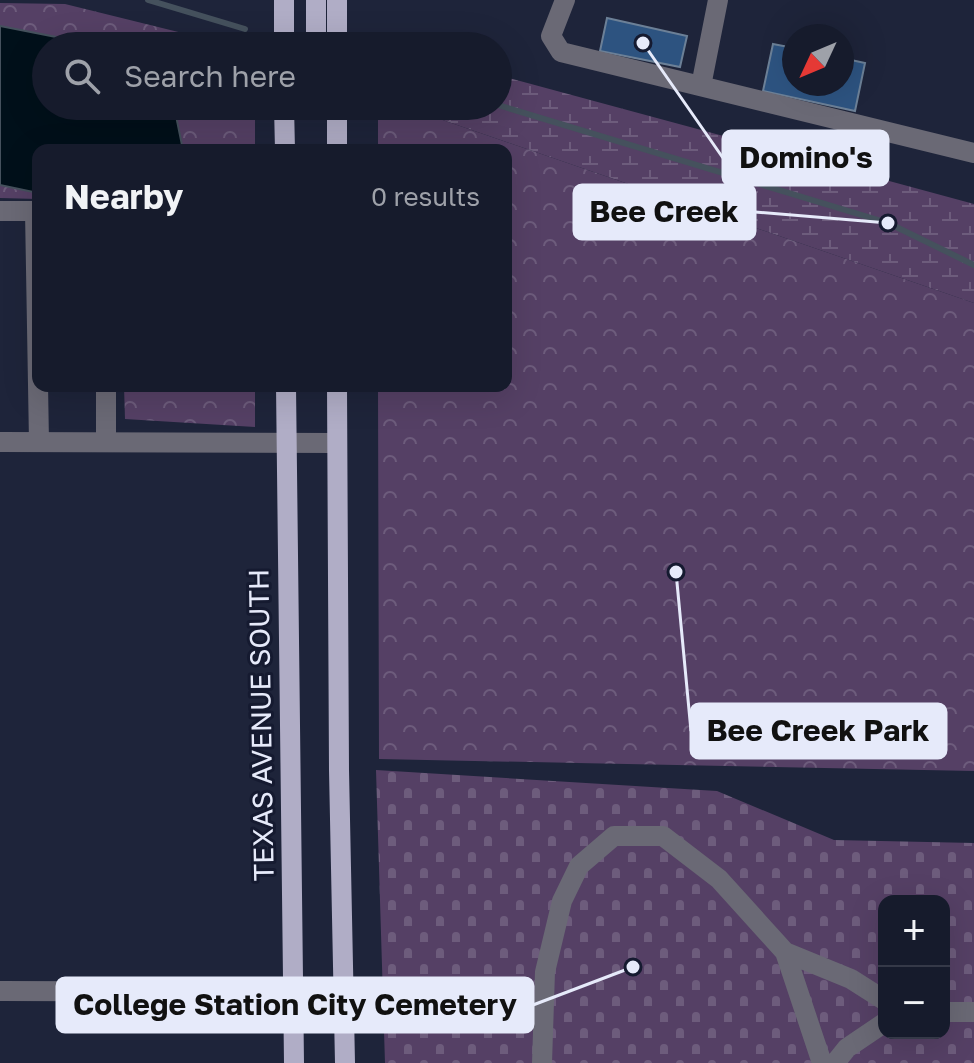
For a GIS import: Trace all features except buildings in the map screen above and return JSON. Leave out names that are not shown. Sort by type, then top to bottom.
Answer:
[{"type":"main road","points":[[284,0],[284,32]]},
{"type":"main road","points":[[316,0],[316,32]]},
{"type":"main road","points":[[337,0],[337,32]]},
{"type":"main road","points":[[284,120],[285,144]]},
{"type":"main road","points":[[337,120],[337,144]]},
{"type":"main road","name":"TEXAS AVENUE SOUTH","points":[[286,392],[294,1063]]},
{"type":"main road","points":[[337,392],[345,1063]]},
{"type":"street","points":[[565,0],[551,36],[561,52],[974,153]]},
{"type":"street","points":[[701,86],[718,0]]},
{"type":"street","points":[[0,211],[32,211]]},
{"type":"street","points":[[38,392],[39,442]]},
{"type":"street","points":[[106,392],[106,442]]},
{"type":"street","points":[[0,442],[337,443]]},
{"type":"street","points":[[542,1063],[545,972],[562,901],[579,866],[614,836],[663,836],[719,879],[785,952],[822,1063]]},
{"type":"street","points":[[785,952],[851,979],[878,996]]},
{"type":"street","points":[[0,991],[343,992]]},
{"type":"street","points":[[950,1012],[974,1012]]},
{"type":"street","points":[[835,1063],[847,1048],[878,1027]]},
{"type":"green space","points":[[0,3],[65,4],[178,32],[32,32],[32,120],[255,120],[255,144],[32,144],[32,199],[0,198]]},
{"type":"green space","points":[[512,79],[974,204],[974,303],[443,120],[512,120]]},
{"type":"green space","points":[[378,120],[443,120],[974,303],[974,771],[379,759],[378,392],[512,392],[512,144],[378,144]]},
{"type":"green space","points":[[124,392],[255,392],[255,427],[125,419]]},
{"type":"green space","points":[[376,770],[717,791],[834,840],[974,843],[974,1063],[385,1063]]},
{"type":"water","points":[[0,26],[32,32],[32,120],[177,120],[182,144],[32,144],[32,192],[0,185]]},
{"type":"waterway","points":[[148,0],[245,29]]},
{"type":"waterway","points":[[512,109],[888,223],[974,265]]},
{"type":"place","name":"Domino's","points":[[643,43]]},
{"type":"place","name":"Bee Creek","points":[[888,223]]},
{"type":"place","name":"Bee Creek Park","points":[[676,572]]},
{"type":"place","name":"College Station City Cemetery","points":[[633,967]]}]
